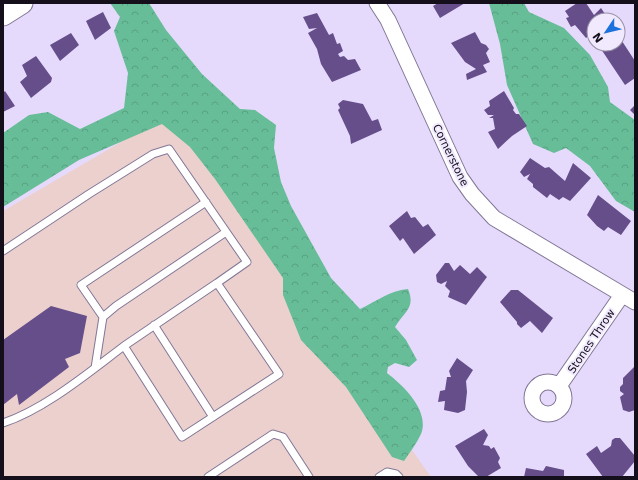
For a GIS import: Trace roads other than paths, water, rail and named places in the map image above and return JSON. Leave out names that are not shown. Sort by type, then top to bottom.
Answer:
[{"type":"street","points":[[3,15],[22,3]]},
{"type":"street","name":"Cornerstone","points":[[377,3],[388,20],[460,177],[472,194],[494,218],[629,298]]},
{"type":"street","name":"Stones Throw","points":[[559,386],[629,298]]},
{"type":"lane","points":[[3,251],[89,194],[147,158],[169,150],[247,262],[154,325],[95,368],[23,416],[3,423]]},
{"type":"lane","points":[[103,318],[81,285],[206,202]]},
{"type":"lane","points":[[95,368],[103,318],[116,306],[226,232]]},
{"type":"lane","points":[[124,346],[182,437],[279,374],[217,283]]},
{"type":"lane","points":[[154,325],[213,417]]},
{"type":"lane","points":[[213,476],[273,434],[283,437],[309,477]]},
{"type":"lane","points":[[379,477],[388,472],[396,474],[398,477]]}]
